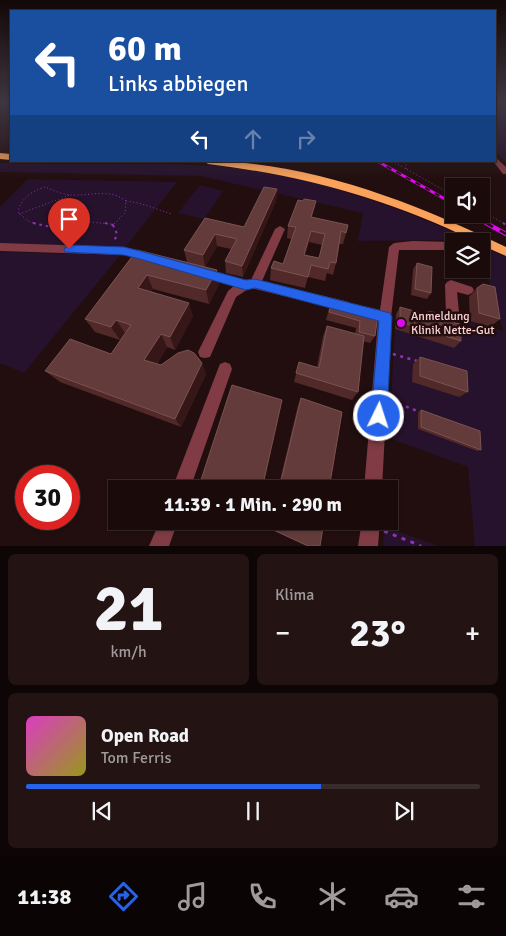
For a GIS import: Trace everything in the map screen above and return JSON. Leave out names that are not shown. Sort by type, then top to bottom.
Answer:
[{"type":"main road","points":[[219,162],[295,174],[354,189],[413,209],[458,233]]},
{"type":"main road","points":[[490,246],[506,252]]},
{"type":"street","points":[[496,160],[506,172]]},
{"type":"street","points":[[374,480],[386,311],[394,247],[413,245],[445,246]]},
{"type":"street","points":[[0,247],[124,251],[158,260]]},
{"type":"street","points":[[193,270],[251,284],[386,311],[401,308]]},
{"type":"street","points":[[205,352],[232,294],[251,284]]},
{"type":"street","points":[[417,313],[444,320],[451,319],[453,312],[451,285],[468,290]]},
{"type":"street","points":[[184,480],[225,369]]},
{"type":"street","points":[[159,546],[165,530]]},
{"type":"street","points":[[368,546],[369,530]]},
{"type":"lane","points":[[251,284],[280,229]]},
{"type":"path","points":[[394,162],[445,191]]},
{"type":"path","points":[[406,162],[406,169]]},
{"type":"path","points":[[70,195],[51,188],[42,188],[21,201],[18,209],[19,214],[28,222],[48,227],[93,221],[104,221],[114,225],[117,234],[109,251]]},
{"type":"path","points":[[19,214],[70,195],[111,193],[118,195],[126,201],[145,203],[160,211],[172,214]]},
{"type":"path","points":[[114,225],[125,213],[126,201]]},
{"type":"path","points":[[490,216],[506,225]]},
{"type":"path","points":[[383,351],[420,362]]},
{"type":"path","points":[[380,397],[424,413]]},
{"type":"path","points":[[386,530],[421,546]]},
{"type":"shaded area","points":[[496,128],[506,128],[506,163],[496,151]]},
{"type":"shaded area","points":[[0,163],[190,165],[258,171],[336,189],[411,214],[456,233],[445,233],[445,240],[358,241],[363,213],[200,176],[0,172]]},
{"type":"shaded area","points":[[28,179],[177,182],[124,249],[0,244],[0,207]]},
{"type":"shaded area","points":[[200,185],[223,191],[204,219],[178,213]]},
{"type":"shaded area","points":[[490,250],[506,257],[506,546],[475,546],[468,467],[389,438],[395,329],[406,332],[408,310],[461,325],[465,320],[503,331],[488,278],[490,278]]},
{"type":"shaded area","points":[[0,252],[120,255],[24,373],[0,363]]},
{"type":"shaded area","points":[[384,530],[395,530],[438,546],[383,546]]},
{"type":"building","points":[[264,187],[277,189],[242,266],[225,261],[237,239],[215,234],[203,255],[184,250],[205,218],[244,227]]},
{"type":"building","points":[[304,199],[316,201],[311,217],[348,225],[346,233],[341,231],[336,263],[330,262],[328,269],[311,265],[308,277],[271,268],[274,261],[283,264],[296,227],[288,226],[298,200],[303,201]],"holes":[[[311,231],[325,234],[319,258],[304,255]]]},
{"type":"building","points":[[137,250],[217,270],[206,290],[147,275],[138,288],[189,303],[170,337],[161,334],[144,360],[161,365],[178,353],[188,350],[194,353],[202,363],[175,419],[45,371],[70,339],[111,354],[131,325],[116,320],[111,327],[85,319]]},
{"type":"building","points":[[417,263],[432,267],[431,293],[415,289]]},
{"type":"building","points":[[483,284],[495,287],[500,319],[479,313],[477,288]]},
{"type":"building","points":[[331,302],[378,314],[375,336],[359,332],[360,321],[329,312]]},
{"type":"building","points":[[400,307],[460,324],[461,341],[400,322]]},
{"type":"building","points":[[327,326],[364,336],[358,392],[296,373],[299,362],[319,368]]},
{"type":"building","points":[[420,357],[467,371],[468,392],[420,376]]},
{"type":"building","points":[[232,385],[282,400],[264,480],[201,480]]},
{"type":"building","points":[[301,398],[342,412],[331,480],[281,480]]},
{"type":"building","points":[[421,410],[480,431],[481,450],[421,427]]},
{"type":"building","points":[[273,530],[323,530],[320,546],[308,546]]},
{"type":"railway","points":[[379,162],[445,199]]},
{"type":"railway","points":[[486,223],[506,234]]},
{"type":"place","name":"Anmeldung Klinik Nette-Gut","points":[[401,323]]},
{"type":"route","points":[[69,249],[124,251],[246,285],[255,284],[385,317],[379,416]]}]
